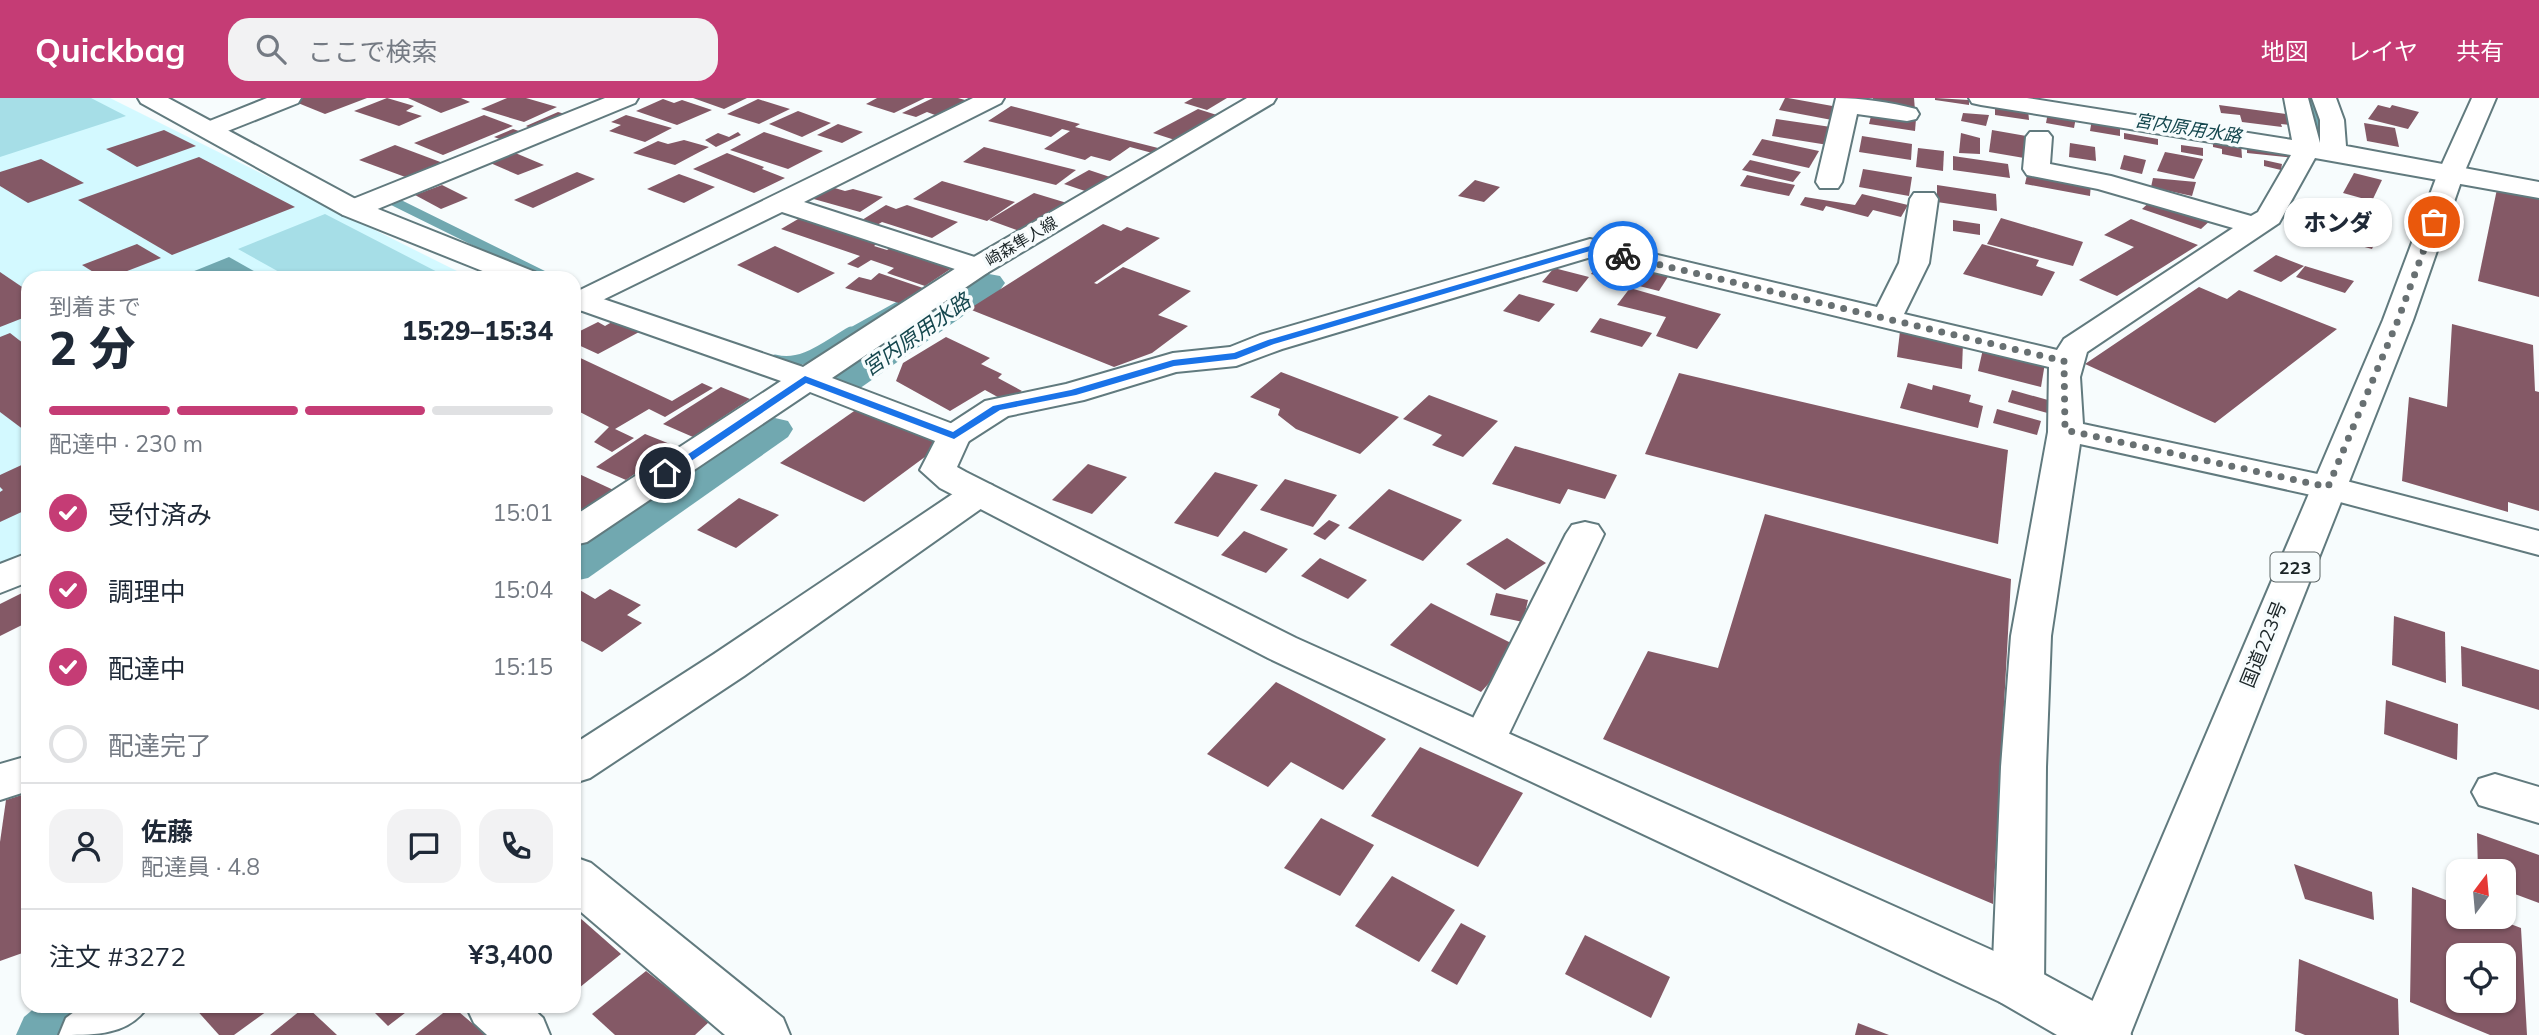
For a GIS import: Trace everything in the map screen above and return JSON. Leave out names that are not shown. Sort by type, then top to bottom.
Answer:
[{"type":"main road","points":[[150,98],[354,209],[508,271]]},
{"type":"main road","points":[[211,129],[289,98]]},
{"type":"main road","points":[[354,209],[626,98]]},
{"type":"main road","name":"崎森隼人線","points":[[581,528],[977,267],[1264,98]]},
{"type":"main road","points":[[1981,98],[2533,186]]},
{"type":"main road","points":[[2296,98],[2320,150]]},
{"type":"main road","points":[[2018,986],[2022,792],[2032,635],[2055,475],[2065,430],[2064,361],[2075,346],[2269,217],[2320,150],[2332,120],[2323,98]]},
{"type":"main road","name":"国道223号","points":[[2105,1035],[2398,320],[2451,173],[2484,98]]},
{"type":"main road","points":[[581,300],[979,100]]},
{"type":"main road","points":[[1829,182],[1848,102],[1907,114]]},
{"type":"main road","points":[[2039,137],[2036,169],[2102,182],[2255,226]]},
{"type":"main road","points":[[1886,320],[1914,263],[1924,199]]},
{"type":"main road","points":[[778,202],[977,267]]},
{"type":"main road","points":[[2064,361],[1590,248],[1271,342],[1236,356],[1173,363],[1072,393],[997,408],[954,436],[938,470],[1282,648],[2018,986],[2105,1035]]},
{"type":"main road","points":[[581,303],[805,379],[954,436]]},
{"type":"main road","points":[[2065,430],[2328,487],[2539,543]]},
{"type":"main road","points":[[581,761],[697,686],[979,493]]},
{"type":"main road","points":[[1483,740],[1585,534]]},
{"type":"main road","points":[[0,580],[21,570]]},
{"type":"main road","points":[[0,782],[21,775]]},
{"type":"main road","points":[[2495,792],[2539,805]]},
{"type":"main road","points":[[581,883],[741,1028]]},
{"type":"main road","points":[[500,1013],[524,1035]]},
{"type":"shaded area","points":[[0,98],[110,98],[457,271],[21,271],[21,564],[0,575]]},
{"type":"shaded area","points":[[0,98],[91,98],[126,116],[0,157]]},
{"type":"shaded area","points":[[325,214],[435,271],[277,271],[238,249]]},
{"type":"shaded area","points":[[229,257],[254,271],[194,271]]},
{"type":"building","points":[[302,98],[367,98],[325,114],[293,101]]},
{"type":"building","points":[[387,98],[414,106],[406,111],[422,116],[399,126],[354,111]]},
{"type":"building","points":[[408,98],[461,98],[470,102],[441,113]]},
{"type":"building","points":[[507,98],[526,98],[557,107],[524,122],[481,109]]},
{"type":"building","points":[[693,98],[747,98],[724,109]]},
{"type":"building","points":[[877,98],[925,98],[894,113],[866,104]]},
{"type":"building","points":[[933,98],[958,98],[972,102],[943,118],[927,112],[916,117],[902,113]]},
{"type":"building","points":[[1193,98],[1227,98],[1207,110],[1184,103]]},
{"type":"building","points":[[1785,98],[1838,107],[1832,120],[1779,110]]},
{"type":"building","points":[[1873,98],[1914,98],[1915,110],[1873,105]]},
{"type":"building","points":[[663,99],[674,103],[682,100],[712,110],[677,125],[636,111]]},
{"type":"building","points":[[758,99],[790,109],[759,124],[727,114]]},
{"type":"building","points":[[1935,100],[1969,100],[1969,105]]},
{"type":"building","points":[[1995,104],[2028,109],[2029,120],[1995,115]]},
{"type":"building","points":[[2219,105],[2294,115],[2298,126],[2281,124],[2282,127],[2242,122],[2240,115],[2221,113]]},
{"type":"building","points":[[2378,105],[2390,108],[2392,105],[2419,112],[2408,129],[2368,119]]},
{"type":"building","points":[[1011,106],[1080,124],[1075,127],[1162,149],[1156,154],[1130,147],[1110,161],[1091,156],[1085,160],[1044,149],[1070,131],[1062,129],[1051,137],[988,121]]},
{"type":"building","points":[[1198,109],[1220,116],[1175,140],[1153,133]]},
{"type":"building","points":[[798,111],[831,123],[802,137],[769,124]]},
{"type":"building","points":[[558,112],[572,116],[535,133],[526,130],[530,128],[526,126]]},
{"type":"building","points":[[1872,112],[1916,119],[1915,131],[1869,124]]},
{"type":"building","points":[[2048,112],[2076,117],[2074,128],[2046,123]]},
{"type":"building","points":[[1963,113],[1989,115],[1986,126],[1961,121]]},
{"type":"building","points":[[484,115],[513,126],[443,155],[414,143]]},
{"type":"building","points":[[626,115],[672,128],[645,142],[609,131],[621,125],[611,122]]},
{"type":"building","points":[[1776,119],[1831,127],[1828,145],[1772,136]]},
{"type":"building","points":[[2092,119],[2120,123],[2120,136],[2090,131]]},
{"type":"building","points":[[2364,123],[2395,128],[2399,147],[2367,141]]},
{"type":"building","points":[[838,124],[863,132],[842,143],[817,135]]},
{"type":"building","points":[[513,129],[528,134],[508,142],[494,137]]},
{"type":"building","points":[[164,130],[196,146],[137,167],[106,149]]},
{"type":"building","points":[[1992,130],[2032,137],[2030,159],[1989,152]]},
{"type":"building","points":[[738,132],[741,135],[716,147],[705,140],[718,133],[729,137]]},
{"type":"building","points":[[764,132],[823,151],[788,169],[730,150]]},
{"type":"building","points":[[1961,133],[1980,138],[1980,154],[1959,153]]},
{"type":"building","points":[[2124,133],[2158,139],[2158,145],[2124,139]]},
{"type":"building","points":[[1862,136],[1912,144],[1911,160],[1859,152]]},
{"type":"building","points":[[2213,137],[2241,142],[2242,158],[2222,154],[2222,149],[2213,147]]},
{"type":"building","points":[[1762,139],[1819,151],[1809,168],[1752,155]]},
{"type":"building","points":[[684,140],[709,147],[675,165],[633,153],[658,141],[668,144]]},
{"type":"building","points":[[2247,142],[2295,151],[2296,158],[2247,153]]},
{"type":"building","points":[[2070,143],[2095,147],[2096,161],[2069,157]]},
{"type":"building","points":[[395,145],[443,163],[408,178],[359,160]]},
{"type":"building","points":[[2181,145],[2203,148],[2203,156],[2181,152]]},
{"type":"building","points":[[984,147],[1076,170],[1056,185],[963,162]]},
{"type":"building","points":[[1918,148],[1944,151],[1943,171],[1916,167]]},
{"type":"building","points":[[513,152],[544,165],[518,175],[488,162]]},
{"type":"building","points":[[2165,152],[2203,159],[2194,179],[2157,171]]},
{"type":"building","points":[[727,153],[785,178],[754,193],[693,169]]},
{"type":"building","points":[[2124,155],[2146,160],[2142,174],[2120,169]]},
{"type":"building","points":[[1953,156],[2008,164],[2010,178],[1953,170]]},
{"type":"building","points":[[199,157],[295,207],[172,255],[78,200]]},
{"type":"building","points":[[41,159],[84,183],[28,203],[0,186],[0,172]]},
{"type":"building","points":[[1750,160],[1801,172],[1793,182],[1742,170]]},
{"type":"building","points":[[2264,160],[2282,164],[2281,170],[2264,166]]},
{"type":"building","points":[[1863,169],[1912,177],[1909,196],[1859,187]]},
{"type":"building","points":[[1089,170],[1113,178],[1088,192],[1064,184]]},
{"type":"building","points":[[2028,170],[2091,182],[2090,196],[2025,184]]},
{"type":"building","points":[[577,172],[595,179],[533,208],[514,200]]},
{"type":"building","points":[[2354,173],[2382,180],[2372,201],[2343,193]]},
{"type":"building","points":[[679,174],[715,187],[684,203],[647,189]]},
{"type":"building","points":[[1747,175],[1795,185],[1789,196],[1740,186]]},
{"type":"building","points":[[2153,178],[2196,182],[2192,196],[2151,187]]},
{"type":"building","points":[[1475,180],[1500,187],[1484,202],[1458,196]]},
{"type":"building","points":[[942,181],[1015,202],[987,221],[913,199]]},
{"type":"building","points":[[821,184],[883,197],[860,212],[803,196]]},
{"type":"building","points":[[442,185],[468,198],[441,209],[415,195]]},
{"type":"building","points":[[1937,185],[1996,194],[1997,211],[1937,202]]},
{"type":"building","points":[[2497,189],[2539,199],[2539,297],[2478,281]]},
{"type":"building","points":[[1034,193],[1067,203],[1022,232],[989,220]]},
{"type":"building","points":[[1862,194],[1908,205],[1901,217],[1873,210],[1868,217],[1826,206],[1823,211],[1800,205],[1805,197],[1855,205]]},
{"type":"building","points":[[2153,199],[2213,218],[2201,229],[2142,209]]},
{"type":"building","points":[[886,205],[896,209],[907,205],[958,222],[932,238],[882,222],[877,225],[862,220]]},
{"type":"building","points":[[2294,207],[2380,230],[2372,249],[2284,225]]},
{"type":"building","points":[[805,215],[882,240],[874,246],[887,250],[894,246],[955,266],[925,286],[887,273],[894,268],[871,260],[858,268],[847,264],[860,256],[781,229]]},
{"type":"building","points":[[2001,218],[2083,242],[2073,266],[1987,244]]},
{"type":"building","points":[[2131,219],[2198,245],[2117,296],[2079,280],[2134,247],[2104,235]]},
{"type":"building","points":[[1953,220],[1980,224],[1980,235],[1953,231]]},
{"type":"building","points":[[1103,224],[1121,231],[1127,227],[1160,238],[1094,283],[1097,284],[1123,267],[1191,291],[1158,315],[1188,326],[1152,353],[1114,367],[969,309]]},
{"type":"building","points":[[137,244],[161,258],[127,271],[92,271],[82,265]]},
{"type":"building","points":[[1982,244],[2039,260],[2036,266],[2055,272],[2042,296],[1963,274]]},
{"type":"building","points":[[775,246],[835,273],[798,293],[737,265]]},
{"type":"building","points":[[1604,255],[1671,272],[1659,291],[1591,274]]},
{"type":"building","points":[[2276,255],[2304,266],[2281,282],[2253,271]]},
{"type":"building","points":[[2305,266],[2354,281],[2345,293],[2296,277]]},
{"type":"building","points":[[1554,268],[1589,277],[1577,292],[1542,282]]},
{"type":"building","points":[[0,272],[21,286],[21,319],[0,327]]},
{"type":"building","points":[[879,273],[923,288],[899,303],[845,288],[859,277],[871,280]]},
{"type":"building","points":[[2199,287],[2227,299],[2239,290],[2337,329],[2215,423],[2085,364]]},
{"type":"building","points":[[1630,288],[1721,314],[1697,349],[1656,336],[1666,317],[1617,305]]},
{"type":"building","points":[[1519,294],[1555,304],[1539,322],[1503,311]]},
{"type":"building","points":[[1600,318],[1652,333],[1642,347],[1590,332]]},
{"type":"building","points":[[617,319],[641,331],[598,354],[581,346],[581,330],[598,322],[605,326]]},
{"type":"building","points":[[2452,324],[2533,345],[2535,391],[2539,392],[2539,511],[2508,502],[2508,512],[2402,481],[2409,397],[2447,407]]},
{"type":"building","points":[[1900,331],[1963,343],[1962,369],[1897,357]]},
{"type":"building","points":[[10,333],[21,342],[21,428],[0,412],[0,337]]},
{"type":"building","points":[[946,337],[990,358],[981,364],[1002,374],[998,378],[1022,391],[1005,401],[985,390],[950,411],[896,381],[903,363]]},
{"type":"building","points":[[1983,349],[2045,363],[2041,387],[1978,371]]},
{"type":"building","points":[[581,358],[672,401],[702,383],[713,388],[665,417],[649,409],[615,429],[634,438],[612,452],[594,442],[609,427],[581,413]]},
{"type":"building","points":[[1281,372],[1399,417],[1360,454],[1296,429],[1278,415],[1280,409],[1250,397]]},
{"type":"building","points":[[1679,373],[2008,450],[1998,544],[1645,454]]},
{"type":"building","points":[[1908,383],[1932,390],[1933,385],[1971,395],[1969,402],[1983,406],[1978,428],[1900,408]]},
{"type":"building","points":[[721,387],[750,399],[693,437],[663,424]]},
{"type":"building","points":[[2012,390],[2055,402],[2051,414],[2008,402]]},
{"type":"building","points":[[1429,395],[1498,421],[1463,457],[1432,445],[1442,435],[1403,419]]},
{"type":"building","points":[[857,409],[941,445],[864,502],[780,463]]},
{"type":"building","points":[[1997,409],[2041,421],[2037,435],[1993,423]]},
{"type":"building","points":[[645,434],[675,446],[626,480],[596,467]]},
{"type":"building","points":[[1515,446],[1617,475],[1605,499],[1568,489],[1560,504],[1492,484]]},
{"type":"building","points":[[1088,464],[1127,477],[1092,514],[1052,500]]},
{"type":"building","points":[[21,465],[21,512],[0,522],[0,492],[3,490],[0,487],[0,475]]},
{"type":"building","points":[[1215,472],[1258,485],[1218,537],[1174,523]]},
{"type":"building","points":[[581,475],[620,493],[581,519]]},
{"type":"building","points":[[1285,479],[1337,495],[1313,527],[1260,510]]},
{"type":"building","points":[[1389,489],[1462,520],[1423,561],[1348,528]]},
{"type":"building","points":[[739,498],[779,515],[736,548],[697,530]]},
{"type":"building","points":[[1765,514],[2011,579],[1993,904],[1603,739],[1648,651],[1718,668]]},
{"type":"building","points":[[1329,520],[1340,525],[1325,540],[1313,534]]},
{"type":"building","points":[[1244,531],[1288,549],[1266,573],[1221,555]]},
{"type":"building","points":[[1507,538],[1546,563],[1505,590],[1466,564]]},
{"type":"building","points":[[1320,558],[1367,580],[1348,599],[1301,576]]},
{"type":"building","points":[[610,589],[641,605],[627,615],[642,623],[602,652],[581,641],[581,591],[595,599]]},
{"type":"building","points":[[1496,593],[1528,600],[1523,622],[1490,615]]},
{"type":"building","points":[[21,594],[21,626],[0,636],[0,604]]},
{"type":"building","points":[[1431,603],[1521,648],[1481,692],[1390,645]]},
{"type":"building","points":[[2394,616],[2445,632],[2446,683],[2392,665]]},
{"type":"building","points":[[2461,646],[2539,670],[2539,710],[2462,686]]},
{"type":"building","points":[[1276,682],[1386,739],[1343,790],[1291,762],[1268,787],[1207,754]]},
{"type":"building","points":[[2386,700],[2458,724],[2457,760],[2384,734]]},
{"type":"building","points":[[1420,747],[1523,793],[1478,867],[1371,816]]},
{"type":"building","points":[[21,795],[21,954],[0,961],[0,842],[6,800]]},
{"type":"building","points":[[1321,818],[1374,845],[1340,896],[1284,868]]},
{"type":"building","points":[[2477,833],[2539,855],[2539,903],[2516,894],[2516,859],[2478,859]]},
{"type":"building","points":[[2294,864],[2372,892],[2374,920],[2305,899]]},
{"type":"building","points":[[1392,876],[1455,910],[1419,962],[1355,926]]},
{"type":"building","points":[[2412,887],[2446,900],[2446,929],[2521,928],[2527,1035],[2490,1035],[2410,1002]]},
{"type":"building","points":[[581,919],[621,954],[581,986]]},
{"type":"building","points":[[1461,923],[1486,936],[1457,985],[1431,971]]},
{"type":"building","points":[[1585,935],[1670,977],[1651,1018],[1565,974]]},
{"type":"building","points":[[2299,959],[2398,999],[2399,1035],[2305,1035],[2295,1031]]},
{"type":"building","points":[[646,971],[710,1021],[695,1035],[615,1035],[592,1014]]},
{"type":"building","points":[[199,1013],[264,1013],[234,1035],[219,1035]]},
{"type":"building","points":[[297,1013],[313,1013],[337,1035],[270,1035]]},
{"type":"building","points":[[375,1013],[405,1013],[388,1026]]},
{"type":"building","points":[[443,1013],[460,1013],[486,1035],[415,1035]]},
{"type":"building","points":[[1858,1023],[1889,1035],[1855,1035]]},
{"type":"waterway","name":"宮内原用水路","points":[[2309,98],[2318,129]]},
{"type":"waterway","points":[[393,201],[535,271]]},
{"type":"waterway","name":"宮内原用水路","points":[[844,384],[989,283]]},
{"type":"waterway","points":[[848,334],[902,304]]},
{"type":"waterway","points":[[775,360],[785,362],[805,358],[851,332]]},
{"type":"waterway","name":"宮内原用水路","points":[[581,563],[775,429]]},
{"type":"waterway","name":"宮内原用水路","points":[[44,1035],[69,1013]]},
{"type":"way so far","points":[[1623,256],[2064,361],[2065,430],[2328,487],[2398,320],[2434,222]]},
{"type":"place","name":"ホンダ","points":[[2434,222]]},
{"type":"route","points":[[665,473],[805,379],[954,436],[997,408],[1072,393],[1173,363],[1236,356],[1271,342],[1590,248],[1623,256]]}]
